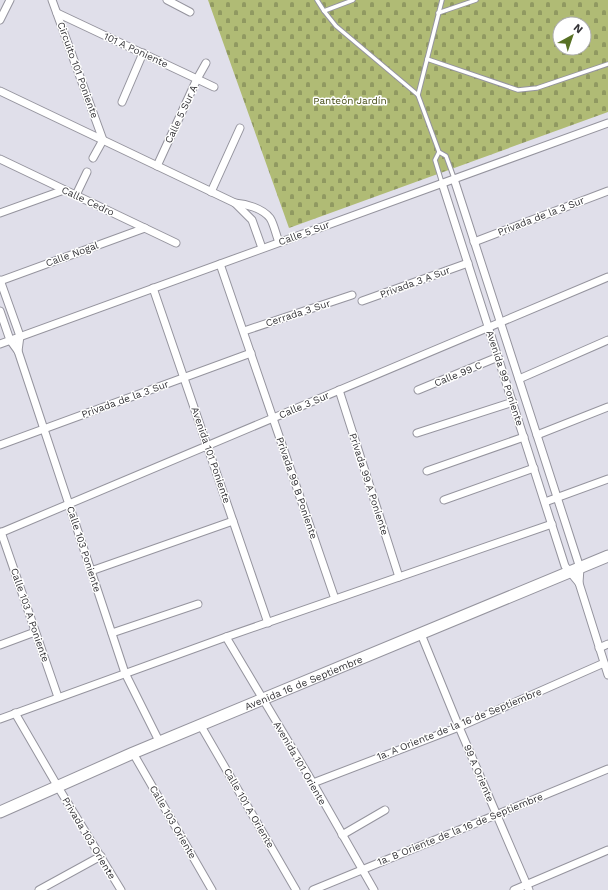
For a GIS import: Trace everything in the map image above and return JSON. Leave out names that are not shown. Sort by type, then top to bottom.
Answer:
[{"type":"main road","name":"Avenida 16 de Septiembre","points":[[0,812],[133,753],[608,556]]},
{"type":"street","points":[[0,20],[10,0]]},
{"type":"street","name":"Circuito 101 Poniente","points":[[52,0],[103,140]]},
{"type":"street","points":[[167,0],[190,12]]},
{"type":"street","name":"101 A Poniente","points":[[57,12],[214,87]]},
{"type":"street","points":[[122,102],[143,53]]},
{"type":"street","name":"Calle 5 Sur A","points":[[157,166],[197,79],[206,63]]},
{"type":"street","name":"Circuito 101 Poniente","points":[[0,91],[235,204],[252,220],[262,248]]},
{"type":"street","name":"Calle 5 Sur","points":[[0,344],[608,123]]},
{"type":"street","points":[[211,192],[240,128]]},
{"type":"street","points":[[93,158],[103,140]]},
{"type":"street","name":"Calle Cedro","points":[[0,159],[176,243]]},
{"type":"street","points":[[76,195],[87,172]]},
{"type":"street","name":"Avenida 99 Poniente","points":[[454,179],[557,498],[575,570]]},
{"type":"street","name":"Avenida 99 Poniente","points":[[442,183],[566,566],[575,570]]},
{"type":"street","points":[[0,213],[64,190]]},
{"type":"street","name":"Privada de la 3 Sur","points":[[474,242],[608,191]]},
{"type":"street","name":"Circuito 101 Poniente","points":[[235,204],[246,204],[265,213],[270,219],[279,242]]},
{"type":"street","name":"Calle Nogal","points":[[0,281],[145,228]]},
{"type":"street","name":"Privada 3 A Sur","points":[[362,301],[468,262]]},
{"type":"street","name":"Privada 99 B Poniente","points":[[220,264],[335,599]]},
{"type":"street","name":"Calle 3 Sur","points":[[1,532],[608,277]]},
{"type":"street","points":[[0,281],[20,336]]},
{"type":"street","name":"Avenida 101 Poniente","points":[[153,288],[268,623]]},
{"type":"street","name":"Cerrada 3 Sur","points":[[244,331],[352,295]]},
{"type":"street","name":"Calle 103 Poniente","points":[[0,311],[10,340],[18,351],[125,673],[160,742]]},
{"type":"street","name":"Calle 103 Poniente","points":[[18,351],[20,336]]},
{"type":"street","points":[[519,379],[608,340]]},
{"type":"street","name":"Privada de la 3 Sur","points":[[0,445],[250,352]]},
{"type":"street","name":"Calle 99 C","points":[[418,390],[498,357]]},
{"type":"street","name":"Privada 99 A Poniente","points":[[339,390],[399,577]]},
{"type":"street","points":[[417,433],[513,402]]},
{"type":"street","points":[[537,435],[608,407]]},
{"type":"street","points":[[427,472],[524,437]]},
{"type":"street","points":[[444,500],[534,468]]},
{"type":"street","points":[[545,502],[608,479]]},
{"type":"street","points":[[91,571],[233,521]]},
{"type":"street","points":[[0,719],[226,637],[552,524]]},
{"type":"street","name":"Calle 103 A Poniente","points":[[1,532],[58,697]]},
{"type":"street","points":[[575,570],[579,583]]},
{"type":"street","points":[[575,570],[608,674]]},
{"type":"street","points":[[112,633],[198,604]]},
{"type":"street","points":[[0,646],[36,632]]},
{"type":"street","name":"99 A Oriente","points":[[421,634],[459,727],[528,887]]},
{"type":"street","name":"Avenida 101 Oriente","points":[[226,637],[313,783],[374,890]]},
{"type":"street","points":[[600,648],[608,644]]},
{"type":"street","name":"1a. A Oriente de la 16 de Septiembre","points":[[313,783],[459,727],[604,663]]},
{"type":"street","points":[[15,713],[58,787]]},
{"type":"street","name":"Calle 101 A Oriente","points":[[201,726],[296,890]]},
{"type":"street","name":"Calle 103 Oriente","points":[[133,753],[212,890]]},
{"type":"street","name":"1a. B Oriente de la 16 de Septiembre","points":[[313,890],[361,869],[608,769]]},
{"type":"street","name":"Privada 103 Oriente","points":[[58,787],[121,890]]},
{"type":"street","points":[[342,835],[385,810]]},
{"type":"street","points":[[514,890],[528,887],[608,850]]},
{"type":"street","points":[[39,890],[101,856]]},
{"type":"lane","points":[[317,0],[336,26],[418,95],[439,152],[446,156],[454,179]]},
{"type":"lane","points":[[324,11],[353,0]]},
{"type":"lane","points":[[418,95],[442,0]]},
{"type":"lane","points":[[438,13],[476,0]]},
{"type":"lane","points":[[427,60],[518,90],[537,88],[608,64]]},
{"type":"lane","points":[[439,152],[435,160],[442,183]]},
{"type":"green space","name":"Panteón Jardín","points":[[208,0],[608,0],[608,112],[289,228]]}]
